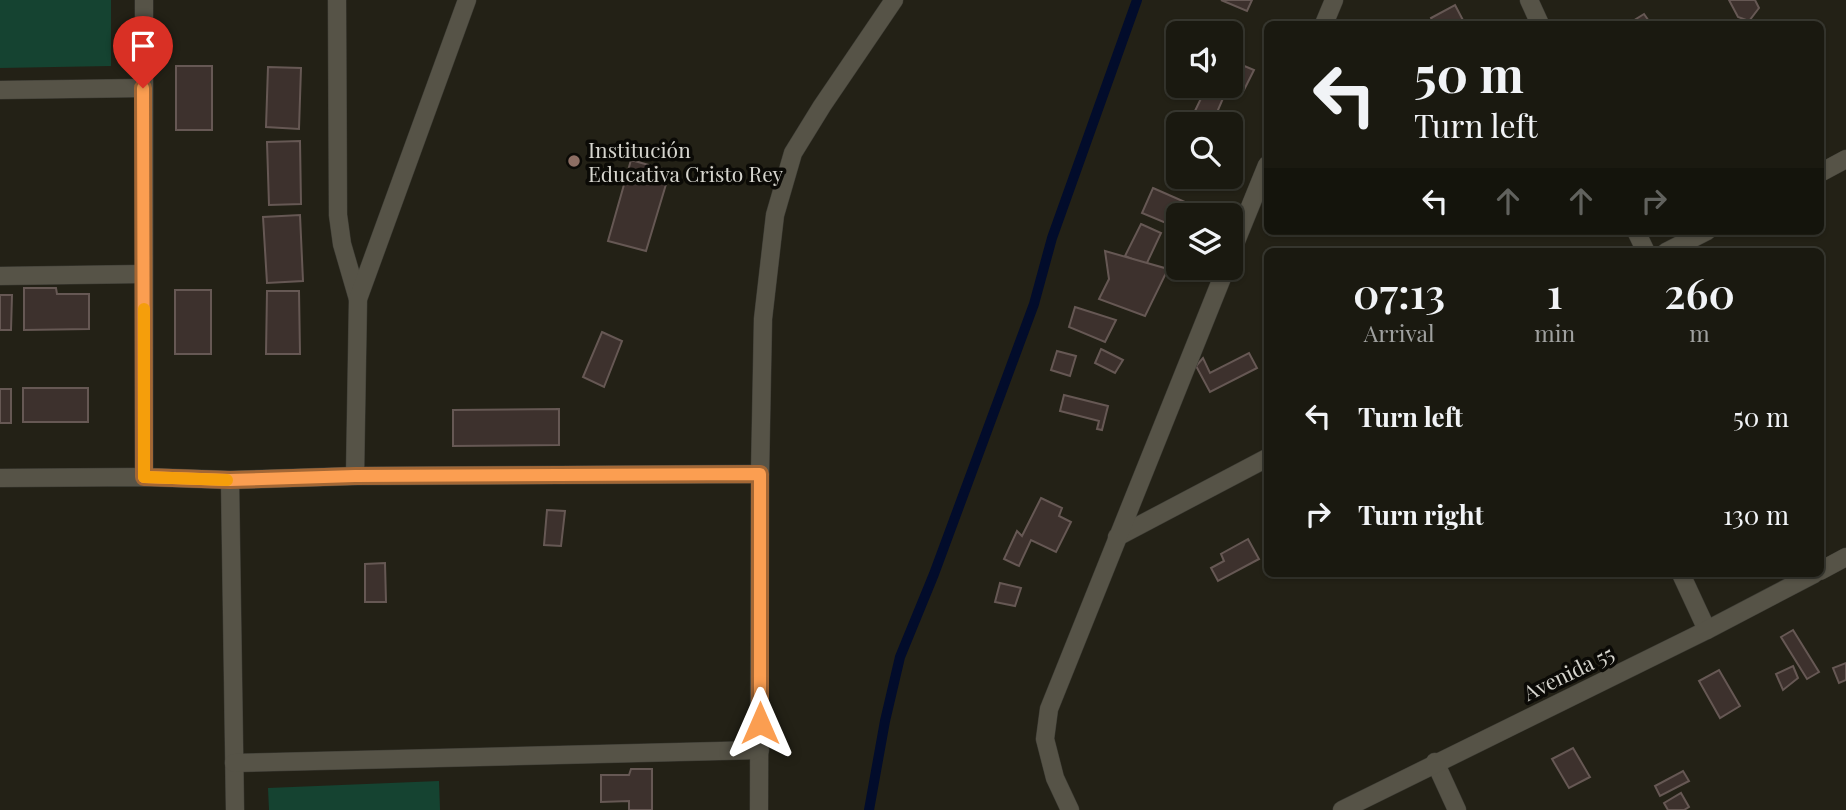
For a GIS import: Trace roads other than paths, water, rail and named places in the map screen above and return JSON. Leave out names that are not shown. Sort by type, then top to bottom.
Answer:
[{"type":"street","points":[[144,0],[144,477]]},
{"type":"street","points":[[337,0],[338,215],[342,244],[358,299],[355,476]]},
{"type":"street","points":[[358,299],[467,0]]},
{"type":"street","points":[[759,810],[763,319],[775,215],[793,153],[894,0]]},
{"type":"street","points":[[1325,21],[1334,0]]},
{"type":"street","points":[[1529,0],[1540,21]]},
{"type":"street","points":[[0,90],[143,88]]},
{"type":"street","points":[[1824,171],[1846,159]]},
{"type":"street","points":[[1243,224],[1264,172]]},
{"type":"street","points":[[1675,248],[1699,235]]},
{"type":"street","points":[[0,276],[144,274]]},
{"type":"street","points":[[1070,810],[1055,778],[1045,739],[1049,709],[1221,280]]},
{"type":"street","points":[[1117,537],[1264,460]]},
{"type":"street","points":[[0,478],[144,477],[230,480],[355,476],[760,474]]},
{"type":"street","points":[[230,480],[235,810]]},
{"type":"street","points":[[1824,569],[1846,557]]},
{"type":"street","points":[[1682,577],[1707,630]]},
{"type":"street","name":"Avenida 55","points":[[1342,810],[1707,630],[1808,577]]},
{"type":"street","points":[[234,763],[760,750]]},
{"type":"street","points":[[1435,762],[1457,810]]},
{"type":"waterway","points":[[869,810],[900,657],[934,574],[1034,304],[1052,238],[1137,0]]},
{"type":"place","name":"Institución Educativa Cristo Rey","points":[[574,161]]}]
